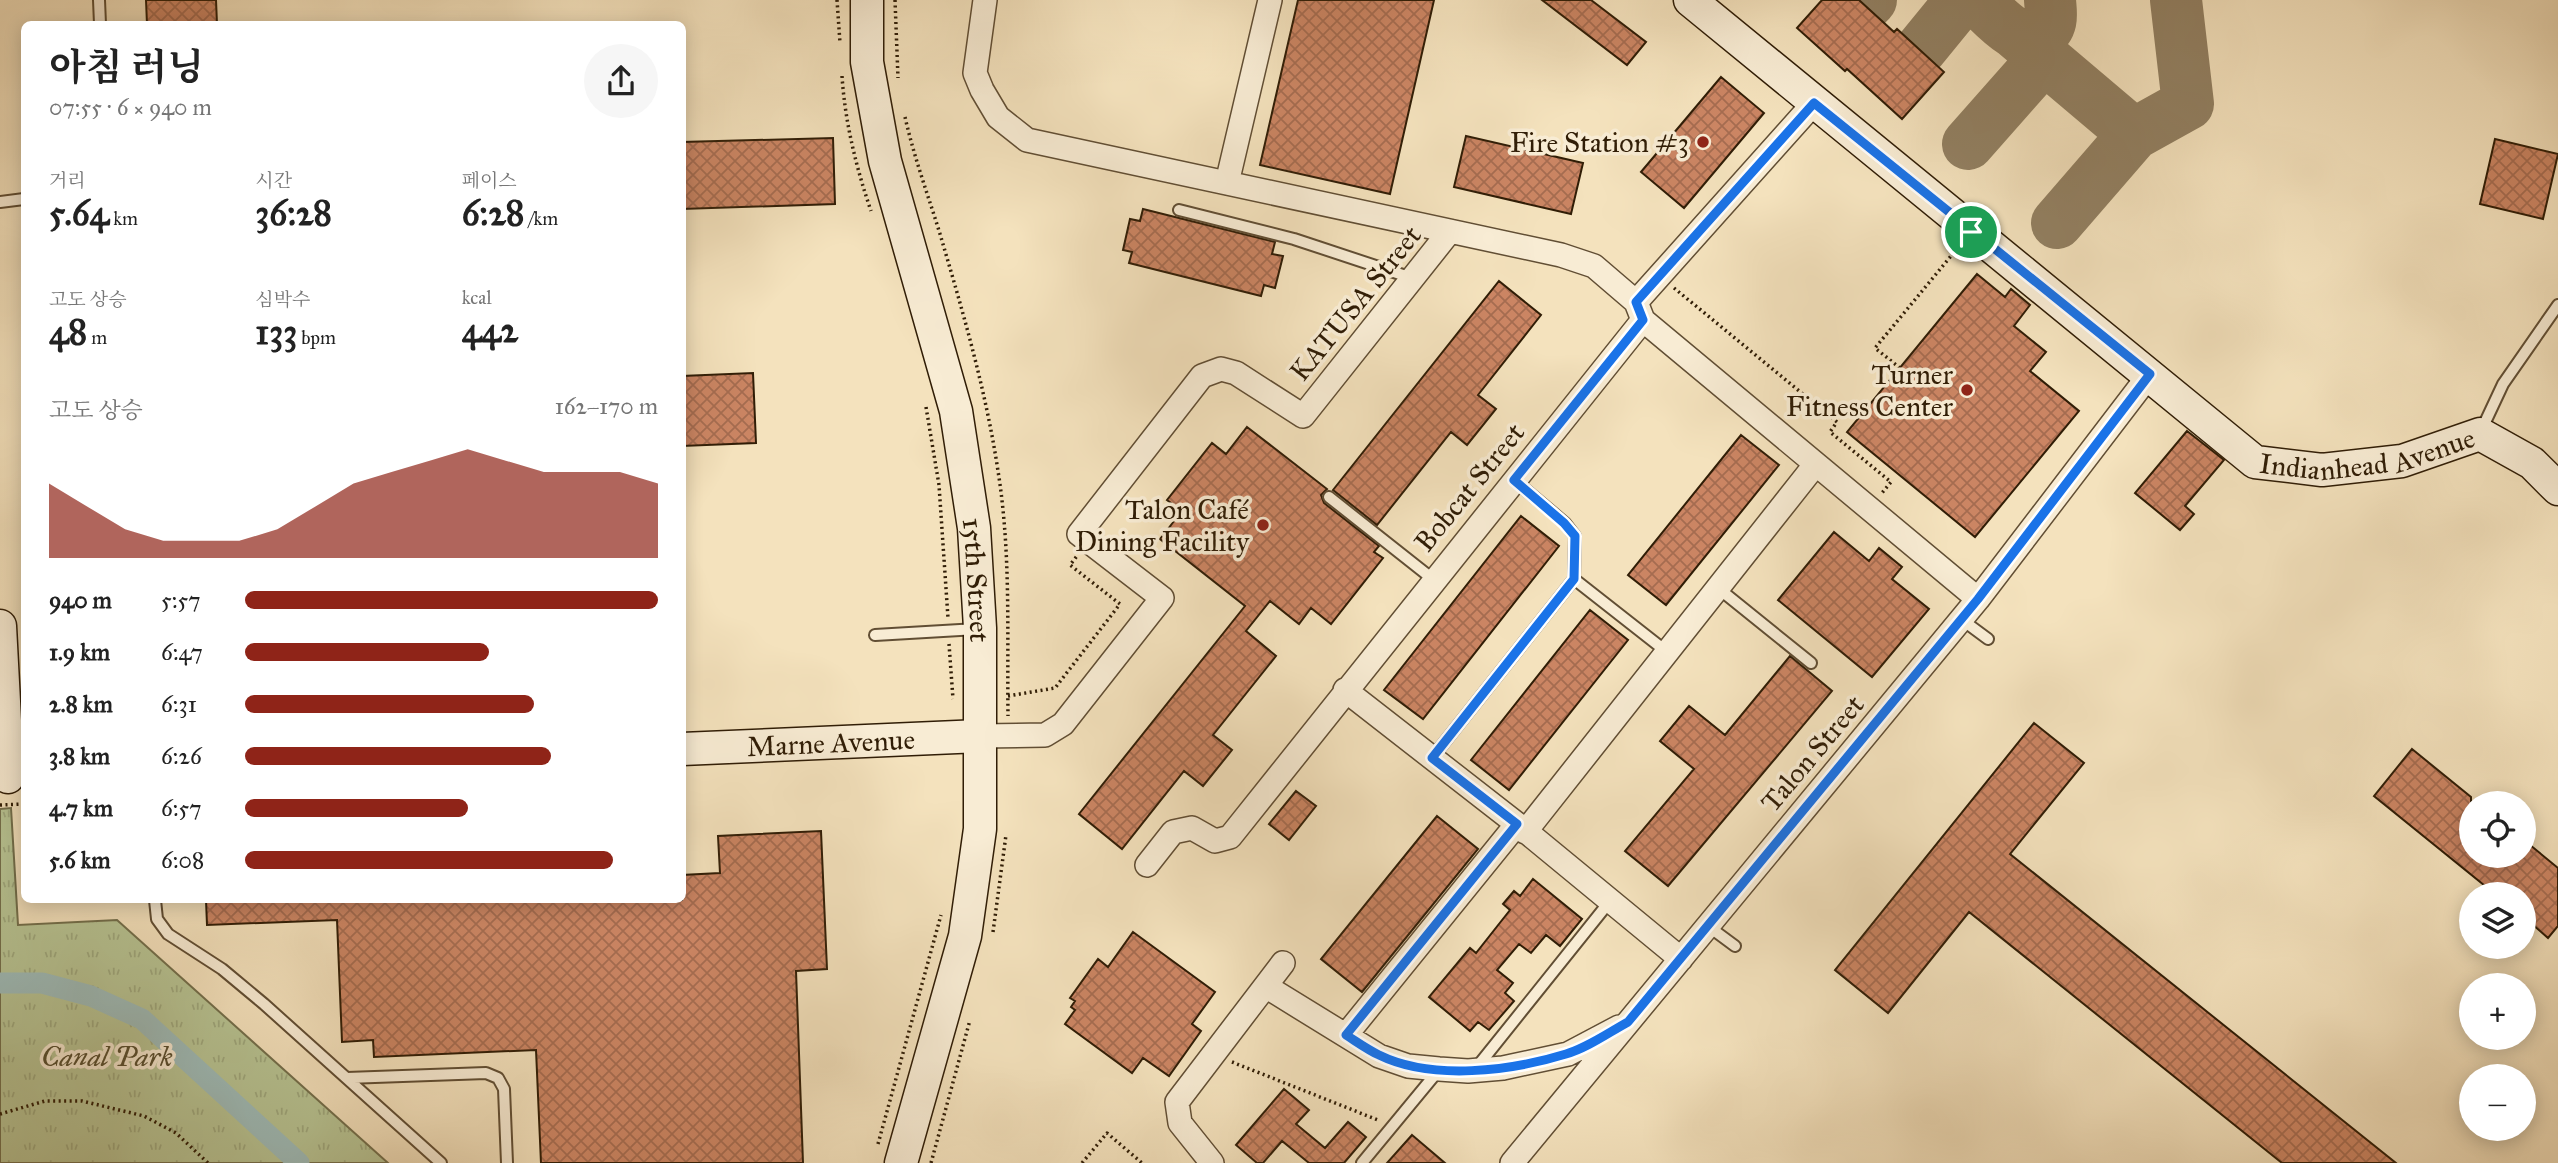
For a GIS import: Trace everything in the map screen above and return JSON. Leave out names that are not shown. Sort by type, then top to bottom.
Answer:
[{"type":"street","name":"15th Street","points":[[867,0],[867,62],[885,161],[956,411],[974,528],[980,628],[967,737],[981,829],[965,936],[889,1157]]},
{"type":"street","points":[[985,0],[975,73],[998,117],[1027,139],[1450,231],[1594,266],[1639,311],[1815,465],[1978,599]]},
{"type":"street","points":[[1227,183],[1270,0]]},
{"type":"street","name":"Indianhead Avenue","points":[[1690,0],[2255,462],[2322,470],[2402,461],[2480,434],[2532,463],[2558,489]]},
{"type":"street","name":"Bobcat Street","points":[[1147,865],[1173,832],[1192,828],[1215,841],[1230,838],[1514,480],[1639,311],[1659,276],[1814,103]]},
{"type":"street","name":"KATUSA Street","points":[[1088,541],[1079,534],[1202,376],[1221,369],[1236,373],[1303,415],[1450,231]]},
{"type":"street","name":"Talon Street","points":[[1512,1163],[1978,599],[2150,374]]},
{"type":"street","points":[[1346,1035],[1667,652],[1815,465]]},
{"type":"street","points":[[967,737],[1045,735],[1063,724],[1162,598],[1088,541]]},
{"type":"street","points":[[0,626],[7,663],[8,784]]},
{"type":"street","points":[[1345,690],[1521,828],[1681,959]]},
{"type":"street","name":"Marne Avenue","points":[[686,749],[967,737]]},
{"type":"street","points":[[1212,1163],[1180,1124],[1177,1102],[1283,963]]},
{"type":"street","points":[[1267,987],[1379,1056],[1408,1066],[1476,1070],[1503,1068],[1568,1054],[1628,1022]]},
{"type":"lane","points":[[99,0],[100,21]]},
{"type":"lane","points":[[0,202],[21,199]]},
{"type":"lane","points":[[1179,210],[1294,239],[1412,278]]},
{"type":"lane","points":[[2480,434],[2503,384],[2558,305]]},
{"type":"lane","points":[[1432,758],[1574,579],[1575,536],[1564,523],[1514,480]]},
{"type":"lane","points":[[1329,497],[1434,580]]},
{"type":"lane","points":[[1574,579],[1667,652]]},
{"type":"lane","points":[[1718,588],[1811,663]]},
{"type":"lane","points":[[1961,619],[1988,639]]},
{"type":"lane","points":[[875,635],[980,628]]},
{"type":"lane","points":[[1476,1070],[1610,901]]},
{"type":"lane","points":[[155,903],[157,919],[168,934],[222,969],[441,1163]]},
{"type":"lane","points":[[1709,926],[1735,946]]},
{"type":"lane","points":[[1362,1163],[1440,1069]]},
{"type":"lane","points":[[347,1078],[486,1073],[498,1078],[504,1089],[508,1163]]},
{"type":"path","points":[[837,0],[840,53]]},
{"type":"path","points":[[841,66],[844,104],[857,169],[874,221]]},
{"type":"path","points":[[1900,368],[1875,348],[1971,232]]},
{"type":"path","points":[[1659,276],[1838,422],[1830,432],[1891,481],[1868,509]]},
{"type":"path","points":[[925,401],[939,485],[948,630],[967,737]]},
{"type":"path","points":[[1008,696],[1055,688],[1120,604],[1070,565],[1088,541]]},
{"type":"path","points":[[8,784],[21,800]]},
{"type":"path","points":[[889,1157],[940,915]]},
{"type":"path","points":[[1214,1055],[1393,1126]]},
{"type":"path","points":[[0,1114],[45,1101],[82,1101],[144,1116],[176,1133],[208,1163]]},
{"type":"path","points":[[1082,1163],[1107,1133],[1142,1163]]},
{"type":"green space","name":"Canal Park","points":[[11,808],[18,925],[117,920],[388,1163],[0,1163],[0,809]]},
{"type":"building","points":[[146,0],[216,0],[217,21],[147,21]]},
{"type":"building","points":[[1298,0],[1434,0],[1390,194],[1260,165]]},
{"type":"building","points":[[1542,0],[1591,0],[1646,42],[1627,65]]},
{"type":"building","points":[[1822,0],[1859,0],[1894,32],[1897,29],[1944,72],[1902,119],[1797,28]]},
{"type":"building","name":"Fire Station #3","points":[[1721,77],[1764,113],[1684,208],[1641,172]]},
{"type":"building","points":[[1466,136],[1583,163],[1571,214],[1454,187]]},
{"type":"building","points":[[833,138],[835,204],[686,209],[686,142]]},
{"type":"building","points":[[2495,139],[2558,154],[2543,219],[2480,204]]},
{"type":"building","points":[[1143,209],[1275,242],[1272,254],[1283,256],[1275,288],[1264,285],[1261,296],[1129,263],[1132,252],[1123,250],[1130,219],[1140,221]]},
{"type":"building","name":"Turner Fitness Center","points":[[1977,274],[2005,297],[2011,289],[2030,305],[2014,326],[2046,352],[2030,371],[2079,411],[1975,537],[1847,432]]},
{"type":"building","points":[[1499,281],[1541,315],[1478,395],[1496,409],[1467,445],[1451,432],[1377,525],[1333,490]]},
{"type":"building","points":[[753,373],[756,443],[686,446],[686,376]]},
{"type":"building","name":"Talon Café Dining Facility","points":[[1247,427],[1327,489],[1321,495],[1324,503],[1379,546],[1374,552],[1383,558],[1331,624],[1311,608],[1299,624],[1270,601],[1246,631],[1276,656],[1213,735],[1232,750],[1203,786],[1184,771],[1122,849],[1079,814],[1245,606],[1160,539],[1182,511],[1167,500],[1212,443],[1226,454]]},
{"type":"building","points":[[2187,431],[2224,460],[2185,506],[2194,514],[2180,530],[2135,493]]},
{"type":"building","points":[[1741,435],[1779,465],[1666,605],[1628,575]]},
{"type":"building","points":[[1521,516],[1559,546],[1423,719],[1384,690]]},
{"type":"building","points":[[1834,532],[1869,561],[1879,548],[1902,567],[1892,579],[1929,609],[1872,677],[1778,600]]},
{"type":"building","points":[[1590,610],[1628,640],[1509,790],[1471,760]]},
{"type":"building","points":[[1790,656],[1832,691],[1668,886],[1625,851],[1694,769],[1660,741],[1689,706],[1725,735]]},
{"type":"building","points":[[2034,723],[2084,763],[2010,854],[2396,1163],[2282,1163],[1969,912],[1888,1013],[1835,970]]},
{"type":"building","points":[[2412,749],[2464,791],[2459,791],[2459,865],[2374,796]]},
{"type":"building","points":[[1296,791],[1316,806],[1289,840],[1269,824]]},
{"type":"building","points":[[1437,816],[1478,849],[1362,992],[1321,959]]},
{"type":"building","points":[[821,831],[827,969],[796,971],[803,1163],[541,1163],[536,1050],[374,1057],[373,1040],[342,1042],[337,920],[207,925],[206,903],[686,903],[686,875],[720,873],[718,836]]},
{"type":"building","points":[[2536,850],[2558,868],[2558,926],[2548,938],[2536,928],[2536,882],[2480,882],[2463,868],[2536,868]]},
{"type":"building","points":[[1533,879],[1582,919],[1560,946],[1546,935],[1531,953],[1519,944],[1497,970],[1513,983],[1505,993],[1514,1001],[1489,1030],[1478,1022],[1470,1031],[1429,997],[1470,948],[1476,953],[1510,910],[1503,904],[1514,891],[1520,896]]},
{"type":"building","points":[[1133,932],[1215,992],[1192,1024],[1201,1031],[1169,1076],[1143,1058],[1132,1073],[1065,1024],[1075,1010],[1071,1007],[1075,1001],[1070,998],[1098,959],[1108,967]]},
{"type":"building","points":[[1284,1089],[1309,1110],[1296,1124],[1325,1148],[1348,1122],[1366,1137],[1344,1163],[1309,1163],[1282,1141],[1263,1163],[1257,1163],[1236,1145]]},
{"type":"building","points":[[1412,1135],[1445,1163],[1387,1163]]},
{"type":"waterway","points":[[0,983],[42,983],[91,996],[142,1019],[299,1163]]},
{"type":"taxiway","points":[[1867,4],[1871,0]]},
{"type":"taxiway","points":[[1921,49],[1961,0]]},
{"type":"taxiway","points":[[1977,0],[2015,33],[2033,37],[2048,27],[2051,19],[2050,0]]},
{"type":"taxiway","points":[[2016,34],[2134,134],[2188,104],[2176,0]]},
{"type":"taxiway","points":[[1968,144],[2044,58]]},
{"type":"taxiway","points":[[2057,223],[2134,134]]},
{"type":"place","name":"Fire Station #3","points":[[1703,142]]},
{"type":"place","name":"Turner Fitness Center","points":[[1967,390]]},
{"type":"place","name":"Talon Café Dining Facility","points":[[1263,525]]},
{"type":"route","points":[[1814,103],[1971,232],[2150,374],[1978,599],[1628,1022],[1568,1054],[1503,1068],[1468,1071],[1408,1066],[1379,1056],[1346,1035],[1517,824],[1432,758],[1574,579],[1575,536],[1564,523],[1514,480],[1643,320],[1636,302],[1814,103]]}]
